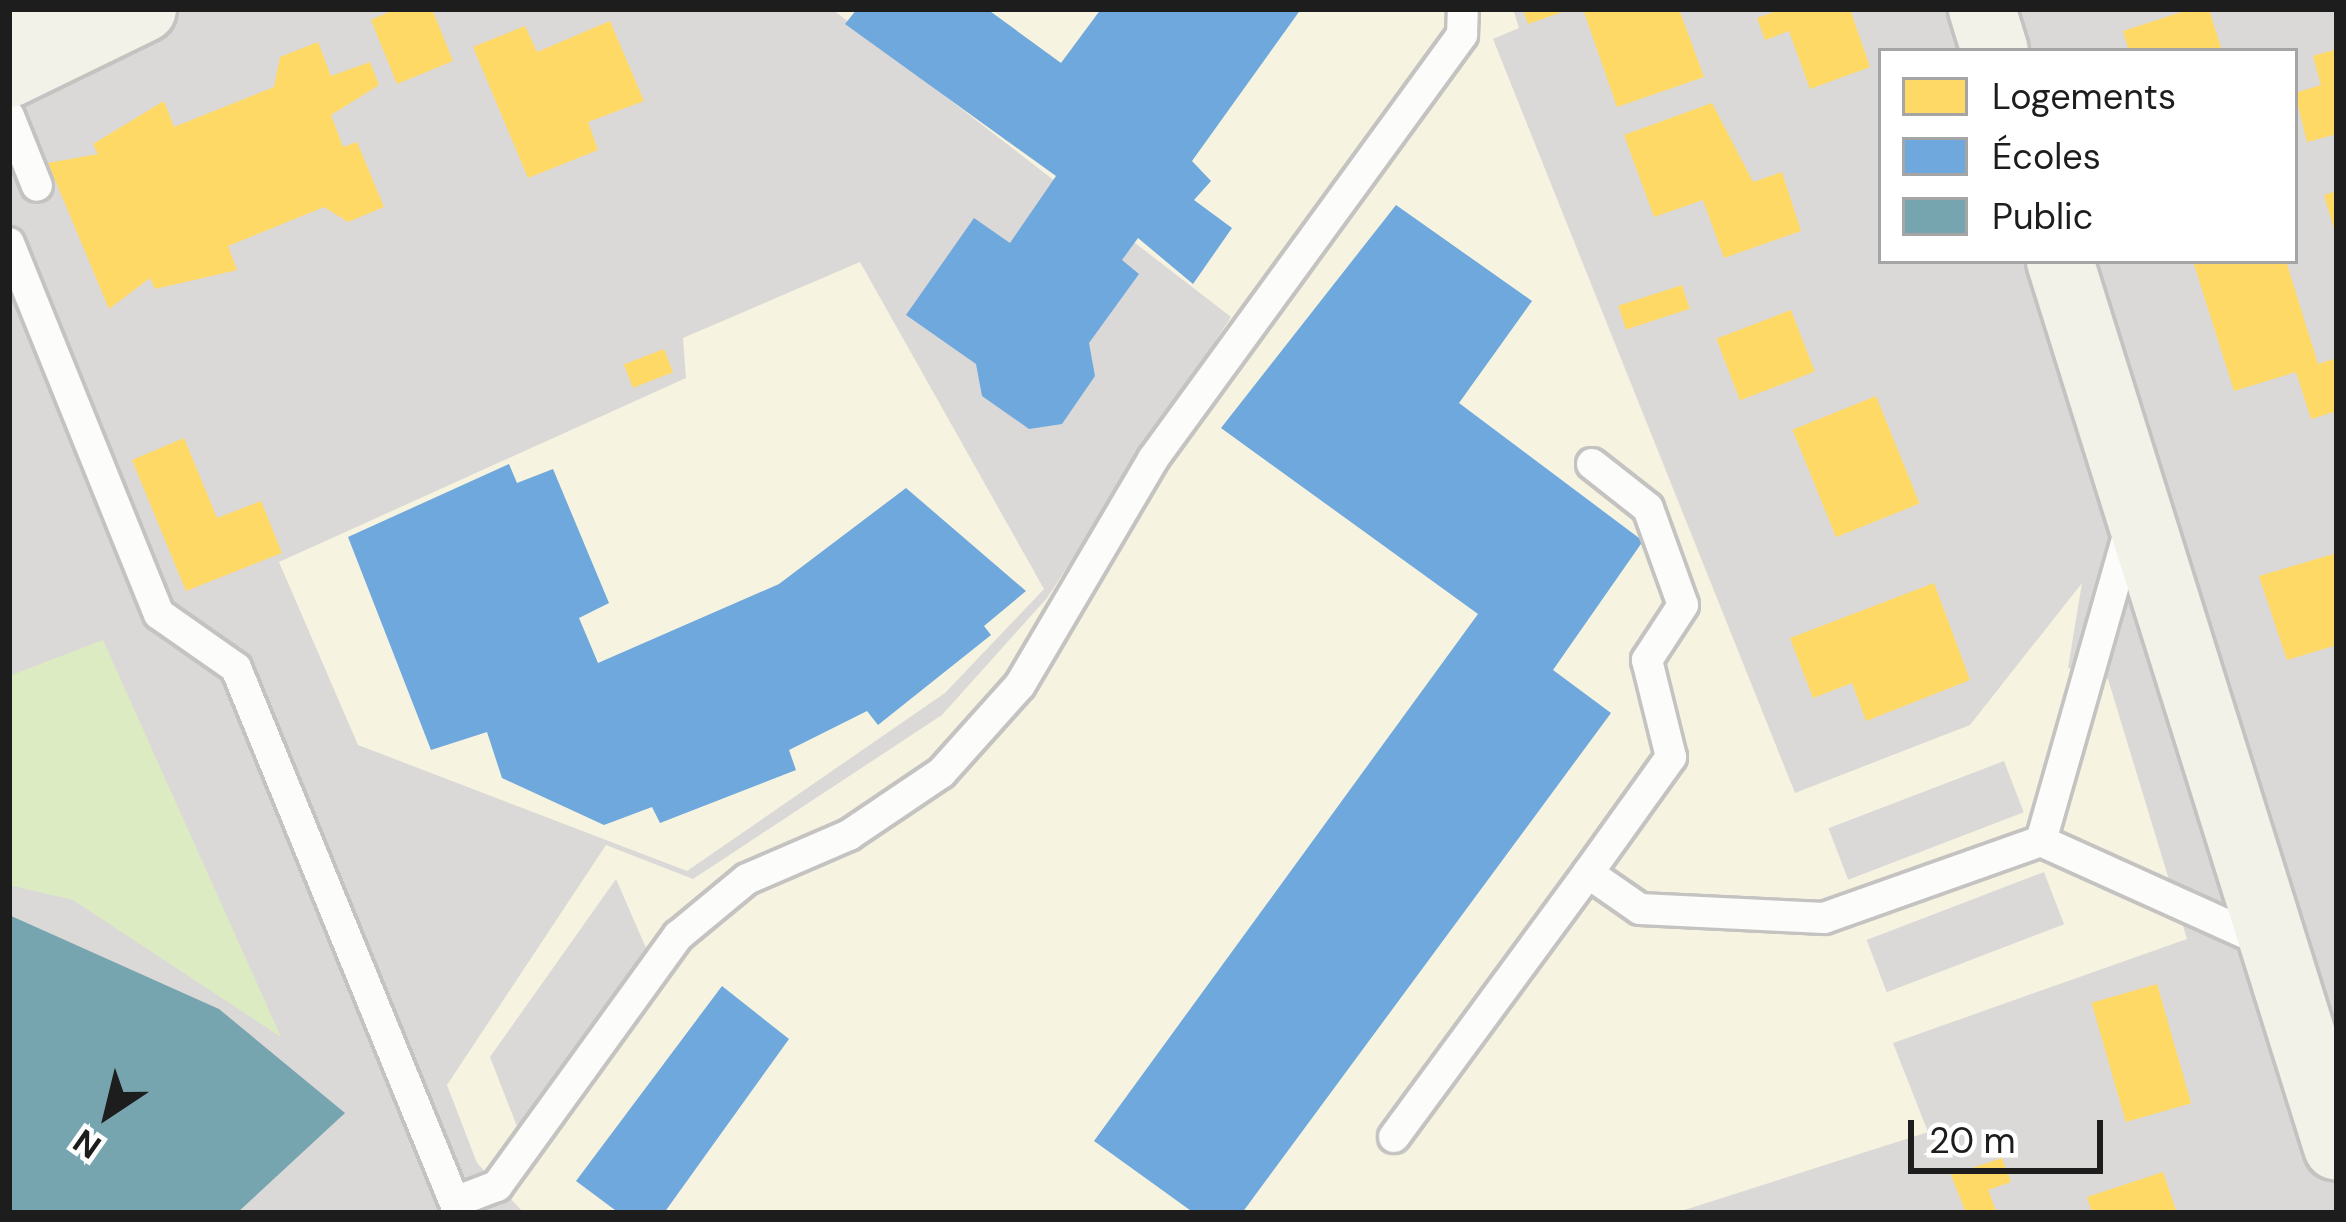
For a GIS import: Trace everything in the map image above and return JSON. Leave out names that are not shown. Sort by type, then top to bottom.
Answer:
[{"type":"main road","points":[[9,23],[47,9]]},
{"type":"main road","points":[[9,74],[143,9]]},
{"type":"main road","points":[[1982,9],[1994,48]]},
{"type":"main road","points":[[2061,264],[2337,1147]]},
{"type":"lane","points":[[9,243],[159,614],[236,668],[457,1208],[497,1186],[678,936],[747,879],[849,835],[941,773],[1020,685],[1153,459],[1462,35],[1463,9]]},
{"type":"lane","points":[[9,116],[37,186]]},
{"type":"lane","points":[[1394,1137],[1671,758],[1647,660],[1683,605],[1648,508],[1592,464]]},
{"type":"lane","points":[[2041,841],[2137,507]]},
{"type":"lane","points":[[1588,873],[1640,909],[1824,918],[2041,841],[2275,946]]},
{"type":"shaded area","points":[[9,9],[2337,9],[2337,1213],[9,1213]]},
{"type":"shaded area","points":[[832,9],[1513,9],[1519,28],[1493,39],[1795,793],[1970,725],[2082,583],[2068,668],[2108,679],[2187,939],[1893,1043],[1928,1132],[1675,1213],[524,1213],[477,1163],[447,1085],[606,845],[693,879],[942,715],[1047,598],[1231,317]]},
{"type":"shaded area","points":[[418,202],[515,438],[317,526],[296,471],[232,431],[173,310]]},
{"type":"shaded area","points":[[860,262],[1044,589],[945,693],[687,871],[358,745],[279,562],[686,378],[683,338]]},
{"type":"shaded area","points":[[230,722],[363,1035],[319,1054],[186,741]]},
{"type":"shaded area","points":[[351,743],[467,1029],[423,1047],[307,761]]},
{"type":"shaded area","points":[[2004,761],[2024,812],[1848,880],[1828,828]]},
{"type":"shaded area","points":[[2044,872],[2064,924],[1887,992],[1867,940]]},
{"type":"shaded area","points":[[616,879],[646,948],[518,1129],[490,1057]]},
{"type":"green space","points":[[103,640],[281,1037],[73,900],[9,885],[9,676]]},
{"type":"building: Logements","points":[[396,9],[432,9],[453,61],[397,84],[371,20]]},
{"type":"building: Logements","points":[[1523,9],[1568,9],[1568,10],[1528,24]]},
{"type":"building: Logements","points":[[1583,9],[1679,9],[1704,77],[1617,107]]},
{"type":"building: Logements","points":[[1782,9],[1850,9],[1870,67],[1810,89],[1789,31],[1765,40],[1757,18]]},
{"type":"building: Logements","points":[[2191,9],[2209,9],[2221,48],[2128,48],[2123,31]]},
{"type":"building: Logements","points":[[610,21],[644,101],[588,122],[598,150],[528,178],[473,47],[525,26],[537,52]]},
{"type":"building: Logements","points":[[318,42],[331,76],[370,62],[379,85],[331,115],[343,147],[357,142],[384,207],[348,222],[324,207],[228,246],[237,270],[155,289],[150,278],[109,309],[48,163],[98,154],[93,144],[164,101],[174,127],[274,87],[280,57]]},
{"type":"building: Logements","points":[[2337,49],[2337,134],[2307,142],[2298,92],[2321,85],[2313,56]]},
{"type":"building: Logements","points":[[1712,103],[1753,182],[1782,172],[1801,231],[1724,258],[1703,200],[1654,217],[1624,135]]},
{"type":"building: Logements","points":[[2337,191],[2337,236],[2336,236],[2324,195]]},
{"type":"building: Logements","points":[[2194,264],[2287,264],[2318,364],[2337,358],[2337,411],[2311,419],[2296,372],[2234,391]]},
{"type":"building: Logements","points":[[1682,285],[1690,309],[1626,329],[1618,306]]},
{"type":"building: Logements","points":[[1791,310],[1815,372],[1740,400],[1716,339]]},
{"type":"building: Logements","points":[[664,349],[673,372],[633,388],[624,364]]},
{"type":"building: Logements","points":[[1876,396],[1919,504],[1836,537],[1793,430]]},
{"type":"building: Logements","points":[[184,438],[217,518],[261,501],[282,553],[186,591],[132,460]]},
{"type":"building: Logements","points":[[2337,553],[2337,645],[2287,660],[2259,576]]},
{"type":"building: Logements","points":[[1934,583],[1970,680],[1866,721],[1852,683],[1813,698],[1790,638]]},
{"type":"building: Logements","points":[[2157,984],[2191,1103],[2126,1122],[2092,1003]]},
{"type":"building: Logements","points":[[2002,1158],[2011,1182],[1988,1190],[1997,1213],[1966,1213],[1951,1175]]},
{"type":"building: Logements","points":[[2163,1172],[2177,1213],[2092,1213],[2087,1197]]},
{"type":"building: Écoles","points":[[857,9],[987,9],[1061,63],[1101,9],[1301,9],[1192,161],[1211,181],[1194,200],[1232,228],[1193,284],[1138,238],[1122,260],[1139,274],[1089,343],[1095,376],[1062,424],[1029,429],[982,396],[976,364],[906,315],[974,218],[1010,243],[1056,176],[845,24]]},
{"type":"building: Écoles","points":[[1396,205],[1532,301],[1459,403],[1643,541],[1553,670],[1611,713],[1242,1213],[1194,1213],[1094,1141],[1478,614],[1221,428]]},
{"type":"building: Écoles","points":[[509,464],[517,483],[553,469],[609,603],[579,618],[598,663],[779,584],[906,488],[1026,591],[984,626],[991,635],[878,725],[867,711],[789,750],[796,770],[660,823],[652,807],[604,825],[502,778],[487,732],[431,750],[348,537]]},
{"type":"building: Écoles","points":[[722,986],[789,1039],[664,1213],[619,1213],[576,1181]]},
{"type":"building: Public","points":[[9,915],[219,1009],[345,1113],[237,1213],[9,1213]]}]
